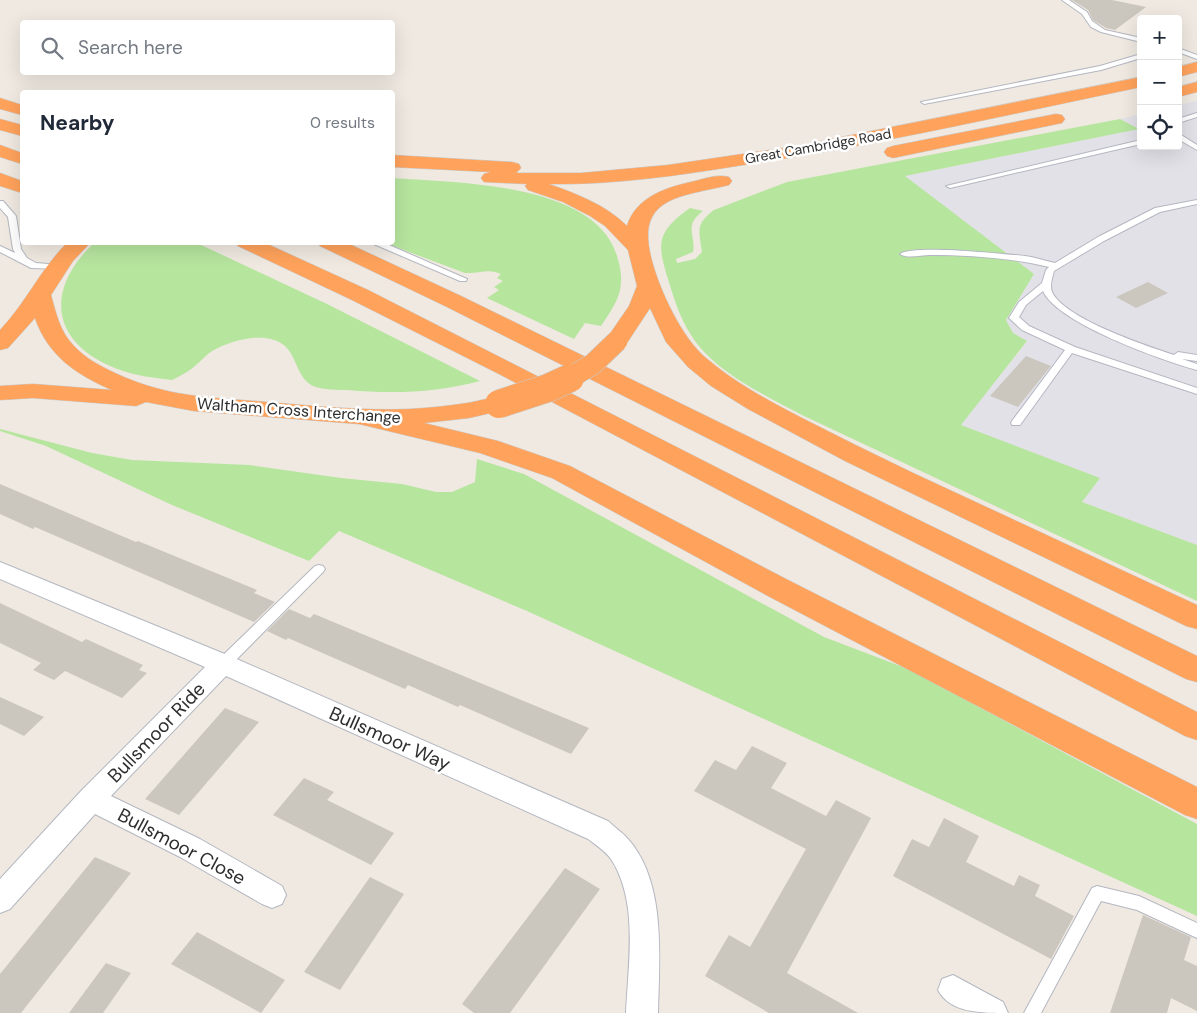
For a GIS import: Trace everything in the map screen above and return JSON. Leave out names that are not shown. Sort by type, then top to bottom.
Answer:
[{"type":"highway","points":[[1182,71],[1197,67]]},
{"type":"highway","name":"Great Cambridge Road","points":[[491,178],[581,179],[638,175],[797,152],[1137,83]]},
{"type":"highway","points":[[1182,91],[1197,87]]},
{"type":"highway","points":[[0,103],[20,108]]},
{"type":"highway","name":"Great Cambridge Road","points":[[874,155],[1076,114]]},
{"type":"highway","points":[[0,124],[20,130]]},
{"type":"highway","points":[[395,161],[508,168],[597,167],[671,162],[797,146],[840,143]]},
{"type":"highway","points":[[0,152],[20,158]]},
{"type":"highway","name":"Great Cambridge Road","points":[[638,248],[637,232],[640,217],[650,206],[677,191],[704,184],[855,158]]},
{"type":"highway","points":[[395,170],[491,178],[545,189],[580,203],[612,222],[638,248],[648,286],[678,342],[696,362],[720,381],[756,404],[854,455],[1197,618]]},
{"type":"highway","points":[[0,179],[20,186]]},
{"type":"highway","points":[[252,245],[360,295],[481,356],[1197,727]]},
{"type":"highway","points":[[351,245],[367,247],[655,400],[1197,670]]},
{"type":"highway","points":[[0,343],[14,330],[68,252]]},
{"type":"highway","name":"Waltham Cross Interchange","points":[[40,295],[44,313],[54,338],[79,364],[116,383],[170,401],[365,418],[452,414],[499,404],[535,393],[561,382],[596,362],[617,341],[636,312],[648,286]]},
{"type":"highway","points":[[0,393],[33,391],[170,401]]},
{"type":"highway","points":[[365,418],[491,447],[523,456],[561,472],[778,588],[1197,804]]},
{"type":"street","name":"Bullsmoor Way","points":[[0,570],[223,664],[598,830],[620,850],[630,868],[643,907],[642,1013]]},
{"type":"street","name":"Bullsmoor Ride","points":[[0,900],[91,799],[223,664]]},
{"type":"street","name":"Bullsmoor Close","points":[[91,799],[190,848],[272,895]]},
{"type":"street","points":[[953,990],[992,1013]]},
{"type":"lane","points":[[1066,0],[1085,14],[1093,26],[1103,31],[1137,39]]},
{"type":"lane","points":[[1182,52],[1197,57]]},
{"type":"lane","points":[[924,102],[1100,68],[1137,57]]},
{"type":"lane","points":[[1182,119],[1197,115]]},
{"type":"lane","points":[[1182,138],[1197,148]]},
{"type":"lane","points":[[950,186],[1137,143]]},
{"type":"lane","points":[[1197,202],[1158,210],[1101,239],[1050,270],[1046,284],[1049,295],[1060,307],[1102,330],[1154,352],[1197,367]]},
{"type":"lane","points":[[0,203],[12,216],[17,249],[24,260]]},
{"type":"lane","points":[[367,247],[463,279]]},
{"type":"lane","points":[[0,249],[34,266],[68,252]]},
{"type":"lane","points":[[904,254],[929,252],[1027,259],[1056,266]]},
{"type":"lane","points":[[1046,284],[1034,292],[1016,311],[1014,318],[1017,323],[1032,333],[1071,348],[1197,392]]},
{"type":"lane","points":[[1016,423],[1071,348]]},
{"type":"lane","points":[[1154,352],[1197,358]]},
{"type":"lane","name":"Bullsmoor Ride","points":[[223,664],[319,569]]},
{"type":"lane","points":[[1032,1013],[1097,893],[1139,903],[1197,931]]},
{"type":"shaded area","points":[[1197,101],[1197,545],[1082,502],[1099,478],[960,425],[1027,342],[1013,333],[1006,320],[1034,274],[904,176],[1137,129],[1137,150],[1182,150],[1182,104]]},
{"type":"shaded area","points":[[1137,115],[1137,128],[1120,119]]},
{"type":"green space","points":[[1120,119],[1137,128],[905,176],[1034,274],[1006,320],[1013,333],[1027,341],[961,425],[1100,478],[1082,502],[1197,545],[1197,601],[802,415],[741,381],[726,371],[701,348],[691,335],[675,301],[664,266],[661,246],[662,238],[671,224],[690,208],[703,211],[693,221],[693,252],[676,259],[677,263],[695,259],[702,252],[700,228],[708,215],[714,210],[787,182]]},
{"type":"green space","points":[[395,178],[486,185],[520,191],[553,200],[582,213],[604,232],[617,256],[620,267],[621,286],[612,309],[601,326],[585,323],[574,339],[487,298],[499,290],[494,287],[503,281],[497,278],[501,274],[487,271],[465,273],[390,245],[395,245]]},
{"type":"green space","points":[[92,245],[201,245],[327,304],[480,381],[414,392],[321,388],[313,386],[304,378],[285,346],[269,338],[249,338],[229,343],[210,353],[190,370],[172,380],[141,376],[123,371],[99,361],[81,348],[69,333],[62,317],[61,299],[66,281],[77,262]]},
{"type":"green space","points":[[0,429],[92,453],[132,460],[249,465],[341,478],[402,484],[436,492],[452,492],[475,482],[477,459],[524,474],[824,637],[908,669],[1197,824],[1197,916],[527,611],[339,531],[309,561],[172,505],[46,446],[0,431]]},
{"type":"building","points":[[1072,0],[1112,0],[1146,7],[1115,30],[1106,28],[1093,20],[1088,10]]},
{"type":"building","points":[[1148,282],[1168,293],[1136,308],[1116,297]]},
{"type":"building","points":[[1026,356],[1051,366],[1018,407],[990,396]]},
{"type":"building","points":[[0,484],[136,542],[138,541],[257,590],[254,593],[275,602],[254,622],[35,527],[33,529],[0,514]]},
{"type":"building","points":[[0,603],[82,642],[86,639],[143,665],[139,670],[147,673],[122,698],[65,671],[54,680],[33,670],[41,663],[0,643]]},
{"type":"building","points":[[289,609],[310,618],[314,614],[589,728],[571,754],[460,705],[458,707],[408,685],[405,689],[288,638],[286,640],[267,631]]},
{"type":"building","points":[[0,697],[44,717],[24,736],[0,724]]},
{"type":"building","points":[[225,708],[259,722],[179,815],[145,799]]},
{"type":"building","points":[[752,746],[787,763],[771,788],[826,816],[836,800],[871,818],[787,973],[858,1013],[769,1013],[705,976],[729,935],[750,947],[806,849],[694,791],[715,760],[736,770]]},
{"type":"building","points":[[304,778],[334,792],[327,800],[394,833],[371,865],[273,815]]},
{"type":"building","points":[[944,818],[979,836],[966,862],[1014,886],[1019,875],[1040,885],[1035,896],[1074,916],[1051,959],[893,876],[912,839],[929,847]]},
{"type":"building","points":[[95,857],[131,873],[21,1013],[0,1013],[0,974]]},
{"type":"building","points":[[565,868],[600,889],[510,1013],[474,1013],[462,1004]]},
{"type":"building","points":[[370,877],[404,894],[340,990],[304,972]]},
{"type":"building","points":[[1143,915],[1191,937],[1184,960],[1197,966],[1197,1011],[1171,998],[1167,1013],[1110,1013]]},
{"type":"building","points":[[197,932],[285,980],[261,1013],[171,964]]},
{"type":"building","points":[[106,963],[131,973],[103,1013],[69,1013]]}]
